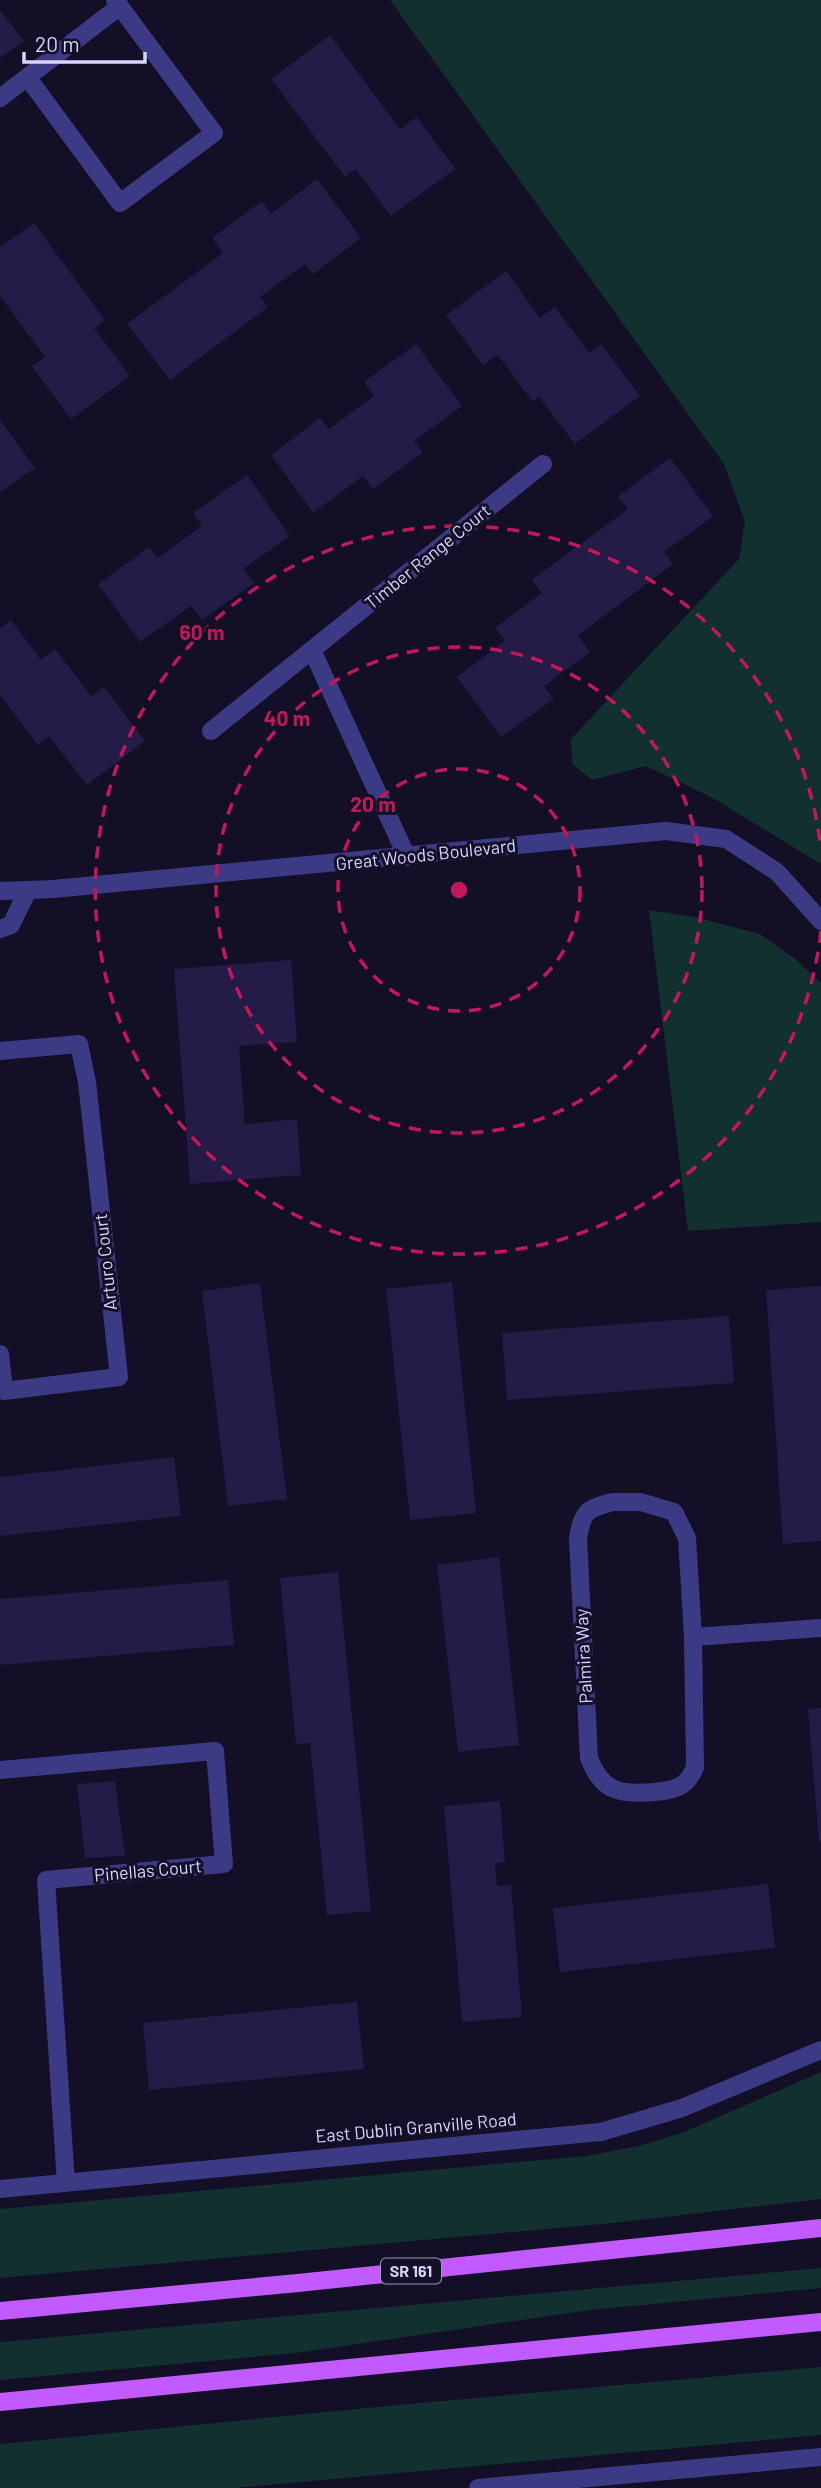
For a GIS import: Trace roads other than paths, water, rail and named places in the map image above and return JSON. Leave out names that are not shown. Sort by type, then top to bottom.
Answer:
[{"type":"main road","name":"SR 161","points":[[0,2311],[298,2283],[821,2228]]},
{"type":"main road","points":[[0,2402],[821,2322]]},
{"type":"street","points":[[0,98],[118,3],[214,132],[120,203],[28,78]]},
{"type":"street","name":"Timber Range Court","points":[[211,731],[543,464]]},
{"type":"street","points":[[312,650],[407,857]]},
{"type":"street","name":"Great Woods Boulevard","points":[[0,891],[407,857],[666,831],[726,839],[777,872],[821,921]]},
{"type":"street","points":[[0,929],[11,925],[29,890]]},
{"type":"street","name":"Arturo Court","points":[[0,1051],[79,1044],[87,1082],[119,1377],[4,1391],[0,1353]]},
{"type":"street","name":"Palmira Way","points":[[613,1502],[641,1502],[674,1512],[687,1538],[693,1637],[695,1768],[690,1778],[680,1787],[638,1794],[611,1788],[594,1771],[589,1758],[578,1538],[581,1519],[592,1507],[613,1502]]},
{"type":"street","points":[[693,1637],[821,1628]]},
{"type":"street","name":"Pinellas Court","points":[[0,1770],[215,1751],[224,1864],[46,1880],[66,2183]]},
{"type":"street","name":"East Dublin Granville Road","points":[[0,2189],[601,2132],[682,2108],[821,2050]]},
{"type":"street","points":[[478,2488],[821,2457]]}]
